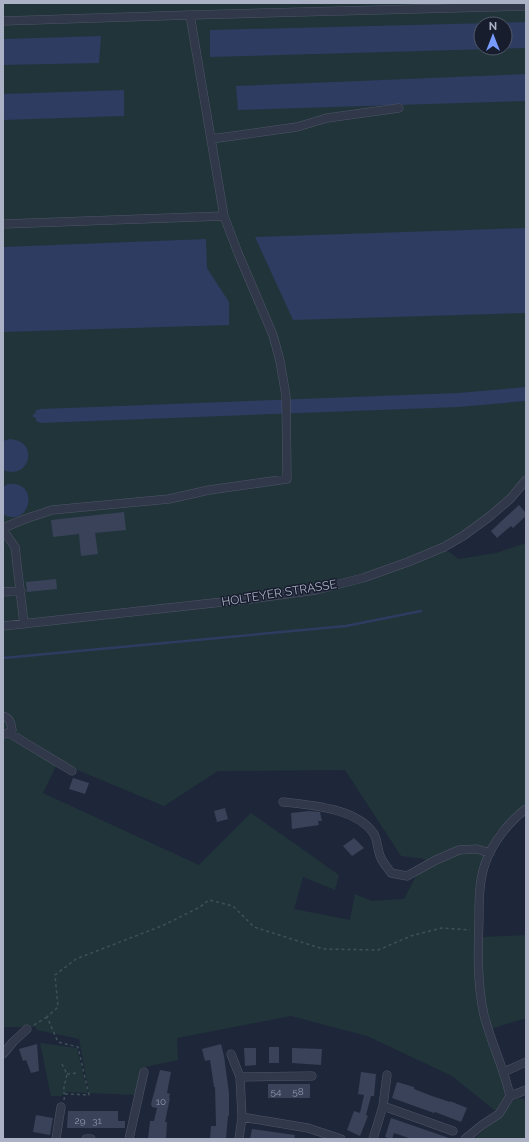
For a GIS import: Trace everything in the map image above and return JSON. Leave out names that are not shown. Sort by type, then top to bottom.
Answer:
[{"type":"street","points":[[3,21],[190,14],[526,6]]},
{"type":"street","points":[[24,624],[15,547],[3,529],[25,519],[52,510],[169,499],[209,490],[287,479],[286,396],[280,361],[273,335],[224,216],[190,14]]},
{"type":"street","points":[[211,138],[297,127],[327,118],[399,108]]},
{"type":"street","points":[[3,224],[224,216]]},
{"type":"street","name":"HOLTEYER STRASSE","points":[[3,626],[250,600],[316,590],[363,578],[444,547],[463,536],[495,513],[510,499],[526,480]]},
{"type":"street","points":[[3,592],[21,591]]},
{"type":"street","points":[[3,716],[7,717],[12,724],[12,730],[6,734],[72,771]]},
{"type":"street","points":[[283,802],[332,809],[351,816],[367,826],[375,835],[381,857],[391,873],[407,876],[436,860],[459,850],[477,849],[490,853]]},
{"type":"street","points":[[510,1096],[504,1072],[488,1032],[481,998],[478,975],[478,930],[482,876],[485,863],[505,829],[526,809]]},
{"type":"street","points":[[3,1054],[27,1029]]},
{"type":"street","points":[[231,1054],[240,1077],[242,1117],[239,1139]]},
{"type":"street","points":[[504,1072],[526,1062]]},
{"type":"street","points":[[129,1139],[144,1072]]},
{"type":"street","points":[[373,1139],[383,1106],[387,1075]]},
{"type":"street","points":[[240,1077],[312,1076]]},
{"type":"street","points":[[466,1139],[482,1125],[499,1114],[510,1096],[526,1090]]},
{"type":"street","points":[[383,1106],[453,1131]]},
{"type":"street","points":[[56,1139],[61,1107]]},
{"type":"street","points":[[242,1117],[308,1128],[341,1139]]},
{"type":"street","points":[[86,1139],[91,1139]]},
{"type":"path","points":[[27,1029],[47,1017],[58,1007],[55,975],[76,959],[164,925],[200,907],[209,900],[233,906],[254,927],[323,948],[378,950],[411,936],[442,928],[478,930]]},
{"type":"path","points":[[47,1017],[58,1042],[78,1047],[89,1094],[65,1094]]},
{"type":"path","points":[[61,1107],[65,1094],[63,1092],[67,1074],[62,1064]]},
{"type":"path","points":[[67,1074],[77,1073]]},
{"type":"shaded area","points":[[3,3],[526,3],[526,478],[510,498],[443,546],[357,577],[287,592],[3,623]]},
{"type":"shaded area","points":[[526,543],[526,806],[516,813],[493,835],[503,828],[484,859],[477,975],[507,1088],[505,1103],[498,1113],[452,1076],[367,1036],[291,1016],[177,1038],[178,1060],[141,1068],[136,1095],[89,1093],[79,1039],[37,1030],[36,1027],[3,1027],[3,628],[316,592],[445,549],[459,559],[496,553]],"holes":[[[58,762],[164,806],[218,771],[345,770],[401,856],[425,859],[404,899],[372,901],[355,894],[350,920],[294,909],[303,877],[335,890],[339,875],[251,813],[199,865],[43,793]]]},
{"type":"shaded area","points":[[526,935],[526,1018],[491,1029],[482,998],[481,937]]},
{"type":"shaded area","points":[[40,1043],[77,1048],[88,1093],[67,1092],[61,1096],[51,1096]]},
{"type":"shaded area","points":[[518,1098],[526,1100],[526,1139],[474,1139],[500,1115],[507,1104]]},
{"type":"water","points":[[513,22],[526,22],[526,48],[513,48]]},
{"type":"water","points":[[473,23],[473,50],[210,57],[210,30]]},
{"type":"water","points":[[101,36],[99,63],[3,65],[3,39]]},
{"type":"water","points":[[526,74],[526,101],[238,110],[236,86]]},
{"type":"water","points":[[124,90],[124,116],[3,120],[3,94]]},
{"type":"water","points":[[526,228],[526,313],[293,320],[255,237]]},
{"type":"water","points":[[206,239],[207,268],[229,302],[229,325],[3,332],[3,247]]},
{"type":"water","points":[[526,387],[526,401],[459,407],[41,423],[36,421],[36,418],[33,417],[36,410],[41,409],[458,393]]},
{"type":"water","points":[[10,439],[19,441],[25,446],[28,453],[28,459],[25,466],[20,470],[12,472],[3,470],[3,441]]},
{"type":"water","points":[[8,484],[19,485],[25,490],[28,496],[28,504],[25,511],[20,516],[12,517],[3,514],[3,487]]},
{"type":"building","points":[[519,505],[526,513],[526,516],[513,528],[511,526],[497,538],[491,531]]},
{"type":"building","points":[[124,512],[126,530],[95,533],[98,554],[81,556],[79,534],[53,537],[51,520]]},
{"type":"building","points":[[56,579],[57,589],[27,592],[26,582]]},
{"type":"building","points":[[73,778],[89,783],[85,794],[69,789]]},
{"type":"building","points":[[225,808],[228,819],[217,822],[214,811]]},
{"type":"building","points":[[309,811],[320,812],[322,821],[318,821],[319,825],[292,829],[291,813]]},
{"type":"building","points":[[354,838],[364,848],[352,856],[343,846]]},
{"type":"building","points":[[37,1044],[39,1071],[31,1073],[26,1060],[23,1061],[19,1049]]},
{"type":"building","points":[[221,1044],[229,1093],[229,1116],[226,1139],[210,1139],[211,1126],[216,1126],[215,1087],[210,1060],[205,1061],[202,1049]]},
{"type":"building","points":[[269,1047],[279,1047],[279,1063],[269,1063]]},
{"type":"building","points":[[244,1048],[256,1048],[256,1065],[245,1066]]},
{"type":"building","points":[[292,1048],[322,1049],[321,1065],[292,1063]]},
{"type":"building","points":[[160,1070],[171,1072],[167,1093],[170,1094],[170,1098],[165,1122],[167,1122],[166,1139],[148,1139],[150,1121],[154,1121],[157,1108],[152,1107],[151,1104]]},
{"type":"building","points":[[361,1072],[376,1074],[374,1096],[371,1096],[366,1115],[368,1116],[360,1136],[347,1130],[354,1111],[360,1113],[364,1095],[358,1094]]},
{"type":"building","points":[[397,1082],[414,1087],[414,1089],[467,1108],[461,1122],[392,1098]]},
{"type":"building","points":[[268,1084],[310,1084],[310,1098],[268,1098]]},
{"type":"building","points":[[68,1111],[118,1111],[118,1121],[125,1121],[125,1128],[67,1128]]},
{"type":"building","points":[[36,1115],[53,1118],[50,1135],[33,1132]]},
{"type":"building","points":[[391,1118],[449,1139],[412,1139],[394,1133],[392,1139],[385,1137]]},
{"type":"building","points":[[252,1129],[295,1135],[294,1139],[250,1139]]},
{"type":"waterway","points":[[3,658],[346,626],[421,611]]}]
